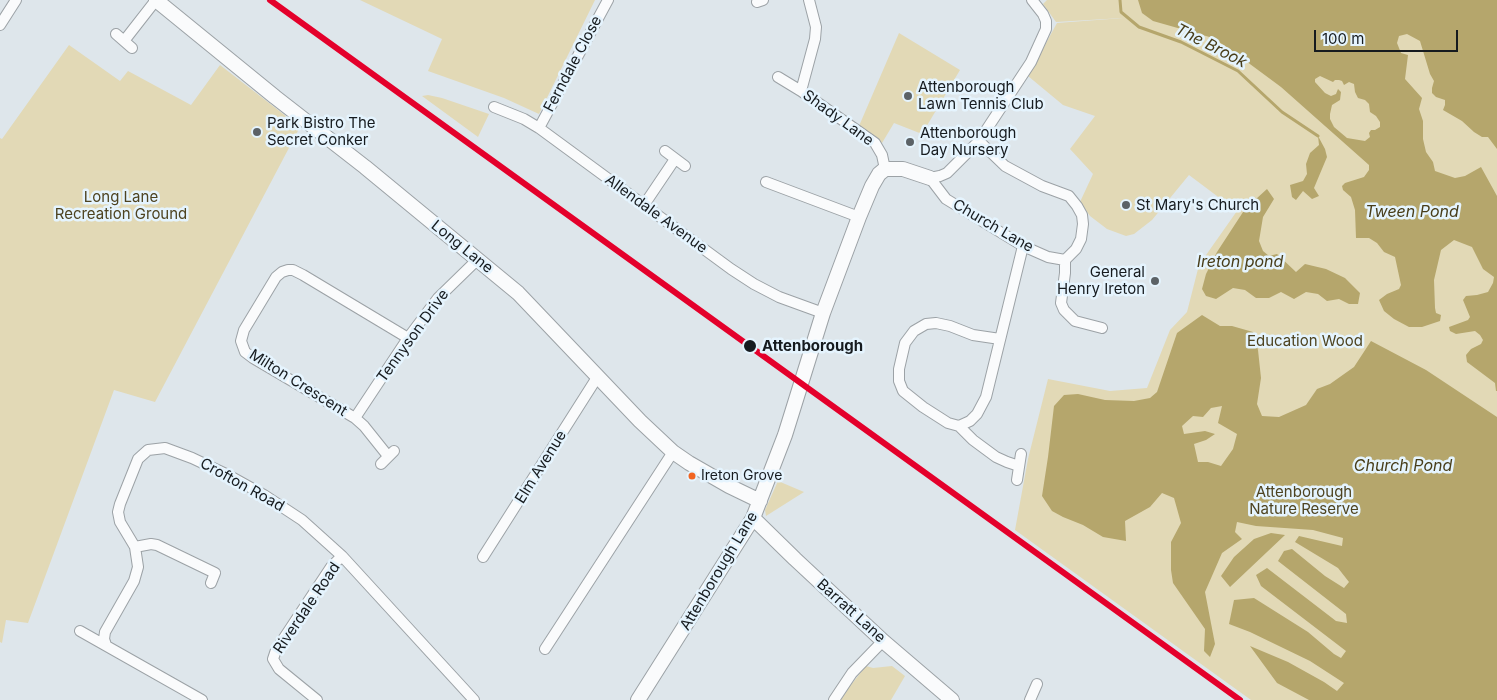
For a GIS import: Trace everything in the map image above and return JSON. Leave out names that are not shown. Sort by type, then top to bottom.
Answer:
[{"type":"street","points":[[0,25],[16,0]]},
{"type":"street","points":[[132,48],[120,38],[156,0]]},
{"type":"street","name":"Long Lane","points":[[156,0],[365,167],[518,293],[640,421],[673,452],[729,486],[760,501]]},
{"type":"street","name":"Ferndale Close","points":[[539,128],[608,0]]},
{"type":"street","points":[[801,91],[815,39],[816,27],[809,0]]},
{"type":"street","points":[[886,169],[903,169],[930,178],[940,176],[947,173],[979,141],[1031,62],[1044,37],[1046,21],[1032,0]]},
{"type":"street","name":"Shady Lane","points":[[778,77],[875,143],[882,155],[886,169]]},
{"type":"street","name":"Allendale Avenue","points":[[494,107],[524,119],[539,128],[731,270],[779,297],[823,313]]},
{"type":"street","points":[[979,141],[1005,166],[1042,186],[1069,196],[1078,206],[1083,224],[1081,238],[1076,249],[1064,260],[1065,273],[1061,303],[1064,310],[1075,320],[1102,328]]},
{"type":"street","points":[[665,151],[685,166]]},
{"type":"street","points":[[644,206],[675,159]]},
{"type":"street","name":"Attenborough Lane","points":[[638,700],[753,518],[785,435],[823,313],[858,217],[872,186],[886,169]]},
{"type":"street","name":"Church Lane","points":[[930,178],[946,199],[1023,246],[1048,257],[1064,260]]},
{"type":"street","points":[[772,182],[858,217]]},
{"type":"street","points":[[959,426],[970,421],[977,414],[986,397],[1023,246]]},
{"type":"street","name":"Tennyson Drive","points":[[355,418],[408,338],[438,298],[478,259]]},
{"type":"street","name":"Milton Crescent","points":[[388,457],[370,433],[355,418],[261,363],[245,352],[241,341],[244,330],[276,278],[282,272],[294,270],[408,338]]},
{"type":"street","points":[[1000,339],[973,335],[936,323],[926,324],[914,331],[906,342],[899,369],[899,381],[902,391],[916,402],[948,423],[959,426],[973,440],[996,457],[1019,466]]},
{"type":"street","name":"Elm Avenue","points":[[483,557],[598,376]]},
{"type":"street","name":"Crofton Road","points":[[106,645],[104,639],[105,632],[134,581],[138,567],[135,547],[120,522],[118,512],[120,504],[138,459],[148,450],[162,448],[192,458],[228,475],[264,495],[302,520],[342,556],[473,700]]},
{"type":"street","points":[[544,649],[673,452]]},
{"type":"street","points":[[1017,480],[1021,454]]},
{"type":"street","name":"Barratt Lane","points":[[753,518],[795,560],[883,641],[952,700]]},
{"type":"street","points":[[135,547],[151,544],[157,545],[215,573],[211,583]]},
{"type":"street","name":"Riverdale Road","points":[[317,700],[279,669],[273,659],[276,650],[331,566],[342,556]]},
{"type":"street","points":[[80,631],[202,700]]},
{"type":"street","points":[[834,700],[852,673],[883,641]]},
{"type":"street","points":[[1030,700],[1037,684]]},
{"type":"green space","points":[[360,0],[595,0],[539,114],[504,98],[428,71],[442,39]]},
{"type":"green space","name":"Attenborough Nature Reserve","points":[[1047,0],[1497,0],[1497,700],[1251,700],[1015,530],[1028,459],[1048,379],[1110,391],[1147,388],[1170,330],[1187,312],[1199,265],[1237,211],[1189,175],[1152,220],[1134,234],[1126,236],[1107,229],[1090,216],[1080,202],[1093,174],[1070,149],[1095,116],[1063,105],[1028,76],[1057,23],[1123,18],[1056,22],[1043,4]]},
{"type":"green space","name":"Attenborough Lawn Tennis Club","points":[[899,33],[960,70],[922,134],[894,123],[882,143],[859,126]]},
{"type":"green space","name":"Long Lane Recreation Ground","points":[[69,45],[120,81],[128,71],[191,105],[220,65],[300,127],[155,402],[114,390],[28,623],[6,620],[2,643],[0,642],[0,138],[2,139]]},
{"type":"green space","points":[[428,95],[489,114],[478,137],[422,96]]},
{"type":"green space","points":[[778,481],[804,492],[766,516],[765,510]]},
{"type":"green space","points":[[866,666],[873,668],[892,666],[905,676],[891,700],[841,700],[850,686]]},
{"type":"water","name":"Tween Pond","points":[[1138,0],[1497,0],[1497,149],[1488,137],[1482,137],[1462,121],[1443,110],[1445,100],[1436,97],[1432,93],[1434,81],[1420,41],[1407,34],[1399,36],[1397,43],[1401,53],[1408,55],[1405,79],[1422,98],[1419,109],[1423,121],[1423,139],[1426,152],[1433,162],[1435,171],[1455,178],[1465,176],[1481,167],[1497,196],[1497,391],[1495,383],[1467,362],[1466,355],[1471,349],[1481,344],[1483,340],[1480,335],[1475,331],[1456,334],[1450,331],[1449,327],[1468,320],[1470,317],[1463,300],[1466,296],[1488,292],[1493,283],[1494,277],[1483,269],[1472,247],[1454,240],[1441,250],[1434,280],[1435,308],[1436,313],[1441,315],[1440,321],[1422,327],[1409,327],[1394,319],[1384,311],[1379,300],[1399,289],[1401,285],[1395,257],[1384,252],[1377,243],[1369,238],[1356,238],[1355,210],[1351,197],[1343,190],[1342,186],[1345,183],[1364,177],[1369,170],[1369,165],[1281,87],[1231,50],[1213,38],[1153,21],[1142,13]],"holes":[[[1320,76],[1333,82],[1339,80],[1344,85],[1349,82],[1354,84],[1358,98],[1365,100],[1369,104],[1370,112],[1380,122],[1380,127],[1371,130],[1369,133],[1370,137],[1365,141],[1347,138],[1334,127],[1330,114],[1332,105],[1340,100],[1341,92],[1338,89],[1336,94],[1331,96],[1325,93],[1315,82],[1315,79]]]},
{"type":"water","points":[[1318,136],[1327,157],[1314,188],[1319,196],[1312,199],[1303,191],[1296,200],[1292,197],[1290,185],[1303,181],[1307,174],[1306,164],[1310,153],[1319,145]]},
{"type":"water","name":"Ireton pond","points":[[1267,189],[1274,199],[1263,217],[1259,241],[1263,251],[1269,256],[1277,254],[1296,272],[1305,264],[1326,269],[1345,278],[1360,293],[1358,304],[1349,304],[1339,299],[1327,301],[1318,294],[1306,292],[1294,299],[1281,292],[1269,298],[1256,298],[1245,290],[1233,288],[1216,299],[1206,296],[1202,289],[1206,274],[1217,252],[1245,209]]},
{"type":"water","name":"Church Pond","points":[[1202,315],[1220,326],[1232,326],[1253,332],[1258,350],[1261,378],[1257,404],[1262,416],[1279,417],[1306,405],[1317,389],[1330,384],[1354,367],[1371,341],[1426,370],[1497,417],[1497,700],[1309,700],[1277,683],[1250,646],[1288,662],[1337,691],[1344,683],[1310,661],[1229,624],[1234,600],[1254,598],[1308,632],[1341,658],[1346,651],[1261,586],[1256,575],[1267,568],[1336,621],[1347,623],[1346,614],[1278,561],[1284,551],[1292,549],[1325,576],[1344,588],[1349,582],[1338,568],[1295,542],[1299,536],[1342,546],[1343,538],[1313,530],[1256,526],[1237,522],[1235,532],[1242,539],[1222,553],[1205,592],[1215,644],[1210,657],[1204,651],[1205,629],[1173,583],[1171,542],[1181,523],[1174,498],[1162,493],[1150,507],[1125,521],[1126,541],[1103,537],[1083,525],[1052,511],[1042,496],[1054,406],[1064,395],[1078,394],[1105,400],[1134,401],[1150,398],[1157,392],[1177,333]],"holes":[[[1222,406],[1218,423],[1237,434],[1233,449],[1221,466],[1208,462],[1198,462],[1194,444],[1206,440],[1215,434],[1205,431],[1184,434],[1182,426],[1193,416],[1203,417],[1211,408]]]},
{"type":"water","points":[[1271,533],[1285,535],[1230,587],[1221,576],[1234,557],[1254,539]]},
{"type":"waterway","name":"The Brook","points":[[1120,0],[1121,12],[1139,27],[1181,42],[1238,71],[1282,112],[1318,136]]},
{"type":"transit line","points":[[270,0],[1240,700]]},
{"type":"place","name":"Attenborough Lawn Tennis Club","points":[[908,96]]},
{"type":"place","name":"Park Bistro The Secret Conker","points":[[257,132]]},
{"type":"place","name":"Attenborough Day Nursery","points":[[910,142]]},
{"type":"place","name":"St Mary's Church","points":[[1126,205]]},
{"type":"place","name":"General Henry Ireton","points":[[1155,281]]},
{"type":"place","name":"Attenborough","points":[[750,346]]},
{"type":"place","name":"Ireton Grove","points":[[692,476]]},
{"type":"park label","name":"Education Wood","points":[[1305,341]]}]
